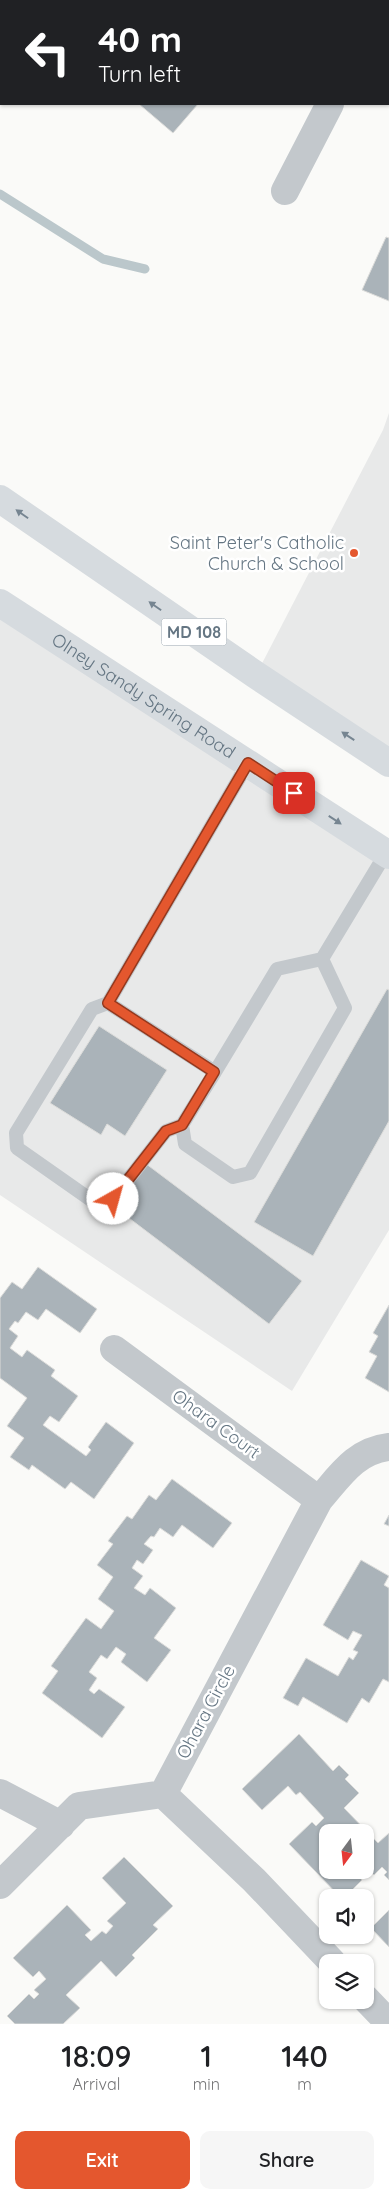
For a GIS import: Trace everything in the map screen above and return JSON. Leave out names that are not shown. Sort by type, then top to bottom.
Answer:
[{"type":"main road","name":"MD 108","points":[[0,499],[256,676],[389,763]]},
{"type":"main road","name":"Olney Sandy Spring Road","points":[[0,603],[388,854]]},
{"type":"street","points":[[285,191],[329,105]]},
{"type":"street","name":"Ohara Court","points":[[114,1348],[319,1500]]},
{"type":"street","name":"Ohara Circle","points":[[163,1794],[319,1500],[353,1461],[375,1448],[389,1447]]},
{"type":"street","points":[[0,1793],[61,1825]]},
{"type":"street","points":[[0,1885],[79,1806],[163,1794],[254,1880],[324,1954]]},
{"type":"street","points":[[374,2007],[389,2023]]},
{"type":"lane","points":[[248,763],[108,1003],[92,1009],[16,1133],[17,1148],[94,1202],[113,1199],[166,1131],[182,1125],[277,969],[322,959],[388,854]]},
{"type":"lane","points":[[182,1125],[185,1144],[233,1177],[250,1173],[345,1008],[322,959]]},
{"type":"lane","points":[[108,1003],[214,1072]]},
{"type":"shaded area","name":"Saint Peter's Catholic Church & School","points":[[389,413],[389,760],[256,675],[383,430]]},
{"type":"shaded area","points":[[0,603],[389,855],[389,1230],[292,1391],[0,1195]]},
{"type":"building","points":[[140,105],[197,105],[173,133]]},
{"type":"building","points":[[386,237],[389,238],[389,301],[362,290]]},
{"type":"building","points":[[387,989],[389,990],[389,1121],[313,1256],[254,1222]]},
{"type":"building","points":[[99,1026],[167,1070],[125,1136],[107,1124],[101,1135],[50,1103]]},
{"type":"building","points":[[145,1163],[302,1281],[269,1324],[113,1206]]},
{"type":"building","points":[[38,1267],[97,1309],[80,1333],[46,1309],[38,1320],[26,1312],[18,1323],[15,1321],[9,1329],[18,1336],[10,1348],[22,1357],[27,1350],[55,1370],[51,1376],[78,1396],[59,1422],[50,1416],[43,1425],[86,1456],[91,1450],[88,1447],[106,1422],[134,1443],[94,1499],[71,1482],[65,1489],[32,1465],[29,1470],[10,1457],[24,1438],[7,1426],[27,1398],[0,1378],[0,1298],[12,1282],[22,1289]]},
{"type":"building","points":[[389,1305],[389,1392],[365,1378],[377,1356],[369,1352],[378,1336],[373,1333]]},
{"type":"building","points":[[172,1479],[232,1523],[213,1548],[182,1525],[173,1537],[160,1528],[154,1537],[151,1536],[144,1544],[153,1550],[143,1564],[137,1560],[132,1568],[143,1576],[134,1588],[145,1595],[150,1588],[176,1608],[154,1638],[171,1650],[147,1682],[121,1662],[126,1654],[116,1647],[107,1659],[101,1655],[89,1672],[97,1678],[89,1690],[94,1694],[99,1689],[125,1707],[102,1738],[42,1693],[58,1671],[51,1666],[86,1618],[101,1629],[114,1611],[98,1599],[113,1577],[97,1565],[113,1544],[108,1541],[127,1516],[132,1519],[149,1495],[156,1500]]},
{"type":"building","points":[[389,1515],[389,1526],[384,1524]]},
{"type":"building","points":[[361,1560],[389,1576],[384,1585],[389,1588],[389,1682],[383,1679],[369,1703],[362,1698],[347,1723],[303,1697],[298,1706],[283,1698],[306,1658],[338,1676],[349,1657],[353,1660],[358,1652],[353,1650],[362,1635],[353,1631],[348,1640],[323,1625]]},
{"type":"building","points":[[299,1734],[333,1771],[339,1765],[349,1775],[345,1779],[359,1793],[344,1808],[360,1824],[319,1824],[319,1875],[289,1844],[312,1822],[316,1826],[324,1818],[300,1792],[296,1795],[288,1786],[262,1810],[242,1789]]},
{"type":"building","points":[[389,1833],[389,1880],[384,1875],[387,1872],[382,1867],[374,1875],[374,1839],[378,1843]]},
{"type":"building","points":[[124,1857],[173,1906],[153,1925],[158,1929],[132,1955],[135,1958],[116,1977],[101,1961],[66,1995],[80,2008],[63,2024],[15,2024],[7,2016],[29,1994],[34,1999],[39,1994],[34,1990],[46,1979],[39,1971],[33,1977],[13,1958],[67,1905],[91,1930],[85,1935],[91,1941],[102,1931],[106,1934],[113,1926],[107,1921],[126,1903],[102,1878]]},
{"type":"building","points":[[323,1879],[362,1880],[353,1889],[332,1889]]},
{"type":"building","points":[[389,1910],[389,1947],[374,1931],[374,1925]]},
{"type":"waterway","points":[[0,194],[103,259],[145,269]]},
{"type":"place","name":"Saint Peter's Catholic Church & School","points":[[354,553]]},
{"type":"route","points":[[113,1199],[166,1131],[182,1125],[214,1072],[108,1003],[248,763],[294,793]]}]
